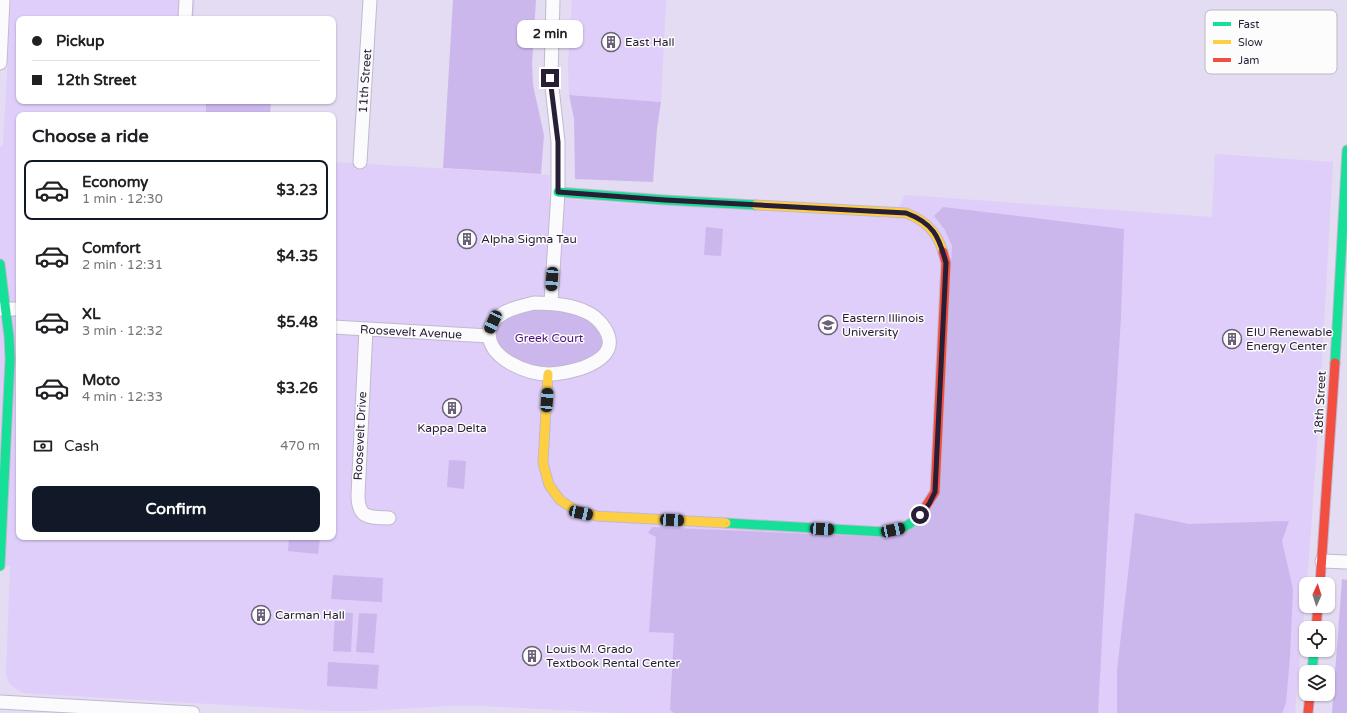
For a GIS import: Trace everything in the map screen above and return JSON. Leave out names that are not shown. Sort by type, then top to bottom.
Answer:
[{"type":"street","points":[[0,63],[3,0]]},
{"type":"street","points":[[186,0],[186,16]]},
{"type":"street","name":"11th Street","points":[[360,162],[370,0]]},
{"type":"street","points":[[550,303],[558,192],[558,142],[550,78],[553,0]]},
{"type":"street","name":"18th Street","points":[[1321,577],[1345,224],[1347,150]]},
{"type":"street","points":[[548,374],[543,464],[551,488],[558,500],[581,513],[596,516],[885,532],[901,529],[912,522],[925,509],[935,492],[946,263],[942,246],[937,234],[917,217],[906,213],[665,200],[558,192]]},
{"type":"street","points":[[0,264],[3,310],[9,336],[10,370],[0,566]]},
{"type":"street","points":[[534,303],[550,303],[562,304],[584,311],[603,325],[608,333],[609,342],[606,353],[601,358],[590,364],[567,372],[548,374],[506,362],[495,352],[491,345],[489,330],[493,322],[501,314],[534,303]]},
{"type":"street","points":[[3,310],[16,310]]},
{"type":"street","name":"Roosevelt Avenue","points":[[336,327],[489,336]]},
{"type":"street","name":"Roosevelt Drive","points":[[366,329],[358,507],[361,513],[368,517],[389,518]]},
{"type":"street","points":[[1322,561],[1347,562]]},
{"type":"street","points":[[1308,713],[1309,701]]},
{"type":"street","points":[[0,702],[193,713]]},
{"type":"shaded area","name":"Eastern Illinois University","points":[[11,0],[195,0],[194,16],[16,16],[16,104],[206,104],[206,112],[16,112],[16,540],[336,540],[336,162],[550,175],[549,198],[893,218],[905,195],[1212,217],[1215,154],[1333,162],[1318,432],[1309,556],[1307,577],[1299,577],[1299,613],[1304,613],[1303,621],[1299,621],[1300,657],[1295,713],[617,713],[483,706],[449,706],[366,711],[329,711],[23,693],[9,683],[6,674],[10,566],[0,565],[0,146],[3,146]]},
{"type":"shaded area","points":[[572,0],[666,0],[661,102],[569,95],[568,64]]},
{"type":"green space","points":[[453,0],[536,0],[532,64],[533,85],[544,135],[541,174],[443,168]]},
{"type":"green space","points":[[569,95],[661,102],[657,129],[653,182],[575,179],[574,119]]},
{"type":"green space","points":[[206,104],[271,104],[270,112],[206,112]]},
{"type":"green space","points":[[943,207],[1124,229],[1121,317],[1098,713],[674,713],[670,710],[674,633],[649,632],[656,537],[648,533],[652,527],[882,537],[927,519],[949,306],[952,246],[945,230],[934,216]]},
{"type":"green space","points":[[706,227],[723,229],[721,256],[704,255]]},
{"type":"green space","name":"Greek Court","points":[[549,307],[586,317],[604,332],[603,346],[593,358],[559,368],[540,368],[521,362],[497,347],[494,333],[497,323],[523,310]]},
{"type":"green space","points":[[449,460],[466,461],[464,489],[447,487]]},
{"type":"green space","points":[[1135,513],[1189,524],[1289,521],[1282,541],[1293,589],[1286,703],[1282,713],[1117,713],[1117,670]]},
{"type":"green space","points":[[289,540],[320,540],[318,554],[288,551]]},
{"type":"green space","points":[[333,575],[383,578],[382,602],[331,599]]},
{"type":"green space","points":[[1342,579],[1347,580],[1347,713],[1332,713],[1333,701],[1335,701],[1335,673]]},
{"type":"green space","points":[[335,612],[353,613],[351,652],[333,651]]},
{"type":"green space","points":[[359,613],[377,614],[374,653],[356,652]]},
{"type":"green space","points":[[328,662],[379,665],[377,689],[327,686]]},
{"type":"traffic: fast","points":[[1335,363],[1347,150]]},
{"type":"traffic: fast","points":[[558,192],[756,205]]},
{"type":"traffic: fast","points":[[0,264],[9,337],[10,359],[0,566]]},
{"type":"traffic: fast","points":[[726,523],[885,532],[904,527],[913,522],[921,514]]},
{"type":"traffic: fast","points":[[1313,657],[1313,665]]},
{"type":"traffic: slow","points":[[756,205],[906,213],[930,228],[938,239],[943,252]]},
{"type":"traffic: slow","points":[[548,374],[543,463],[549,485],[560,500],[575,510],[597,516],[726,523]]},
{"type":"traffic: jam","points":[[921,514],[935,492],[946,263],[943,252]]},
{"type":"traffic: jam","points":[[1320,577],[1335,363]]},
{"type":"traffic: jam","points":[[1317,613],[1317,621]]},
{"type":"traffic: jam","points":[[1308,713],[1309,701]]},
{"type":"place","name":"East Hall","points":[[611,42]]},
{"type":"place","name":"Alpha Sigma Tau","points":[[467,239]]},
{"type":"place","name":"Eastern Illinois University","points":[[828,325]]},
{"type":"place","name":"EIU Renewable Energy Center","points":[[1232,339]]},
{"type":"place","name":"Kappa Delta","points":[[452,408]]},
{"type":"place","name":"Carman Hall","points":[[261,615]]},
{"type":"place","name":"Louis M. Grado Textbook Rental Center","points":[[532,656]]},
{"type":"route","points":[[550,78],[556,116],[558,142],[558,192],[665,200],[906,213],[917,217],[937,234],[942,246],[946,263],[935,492],[929,504],[920,515]]}]
